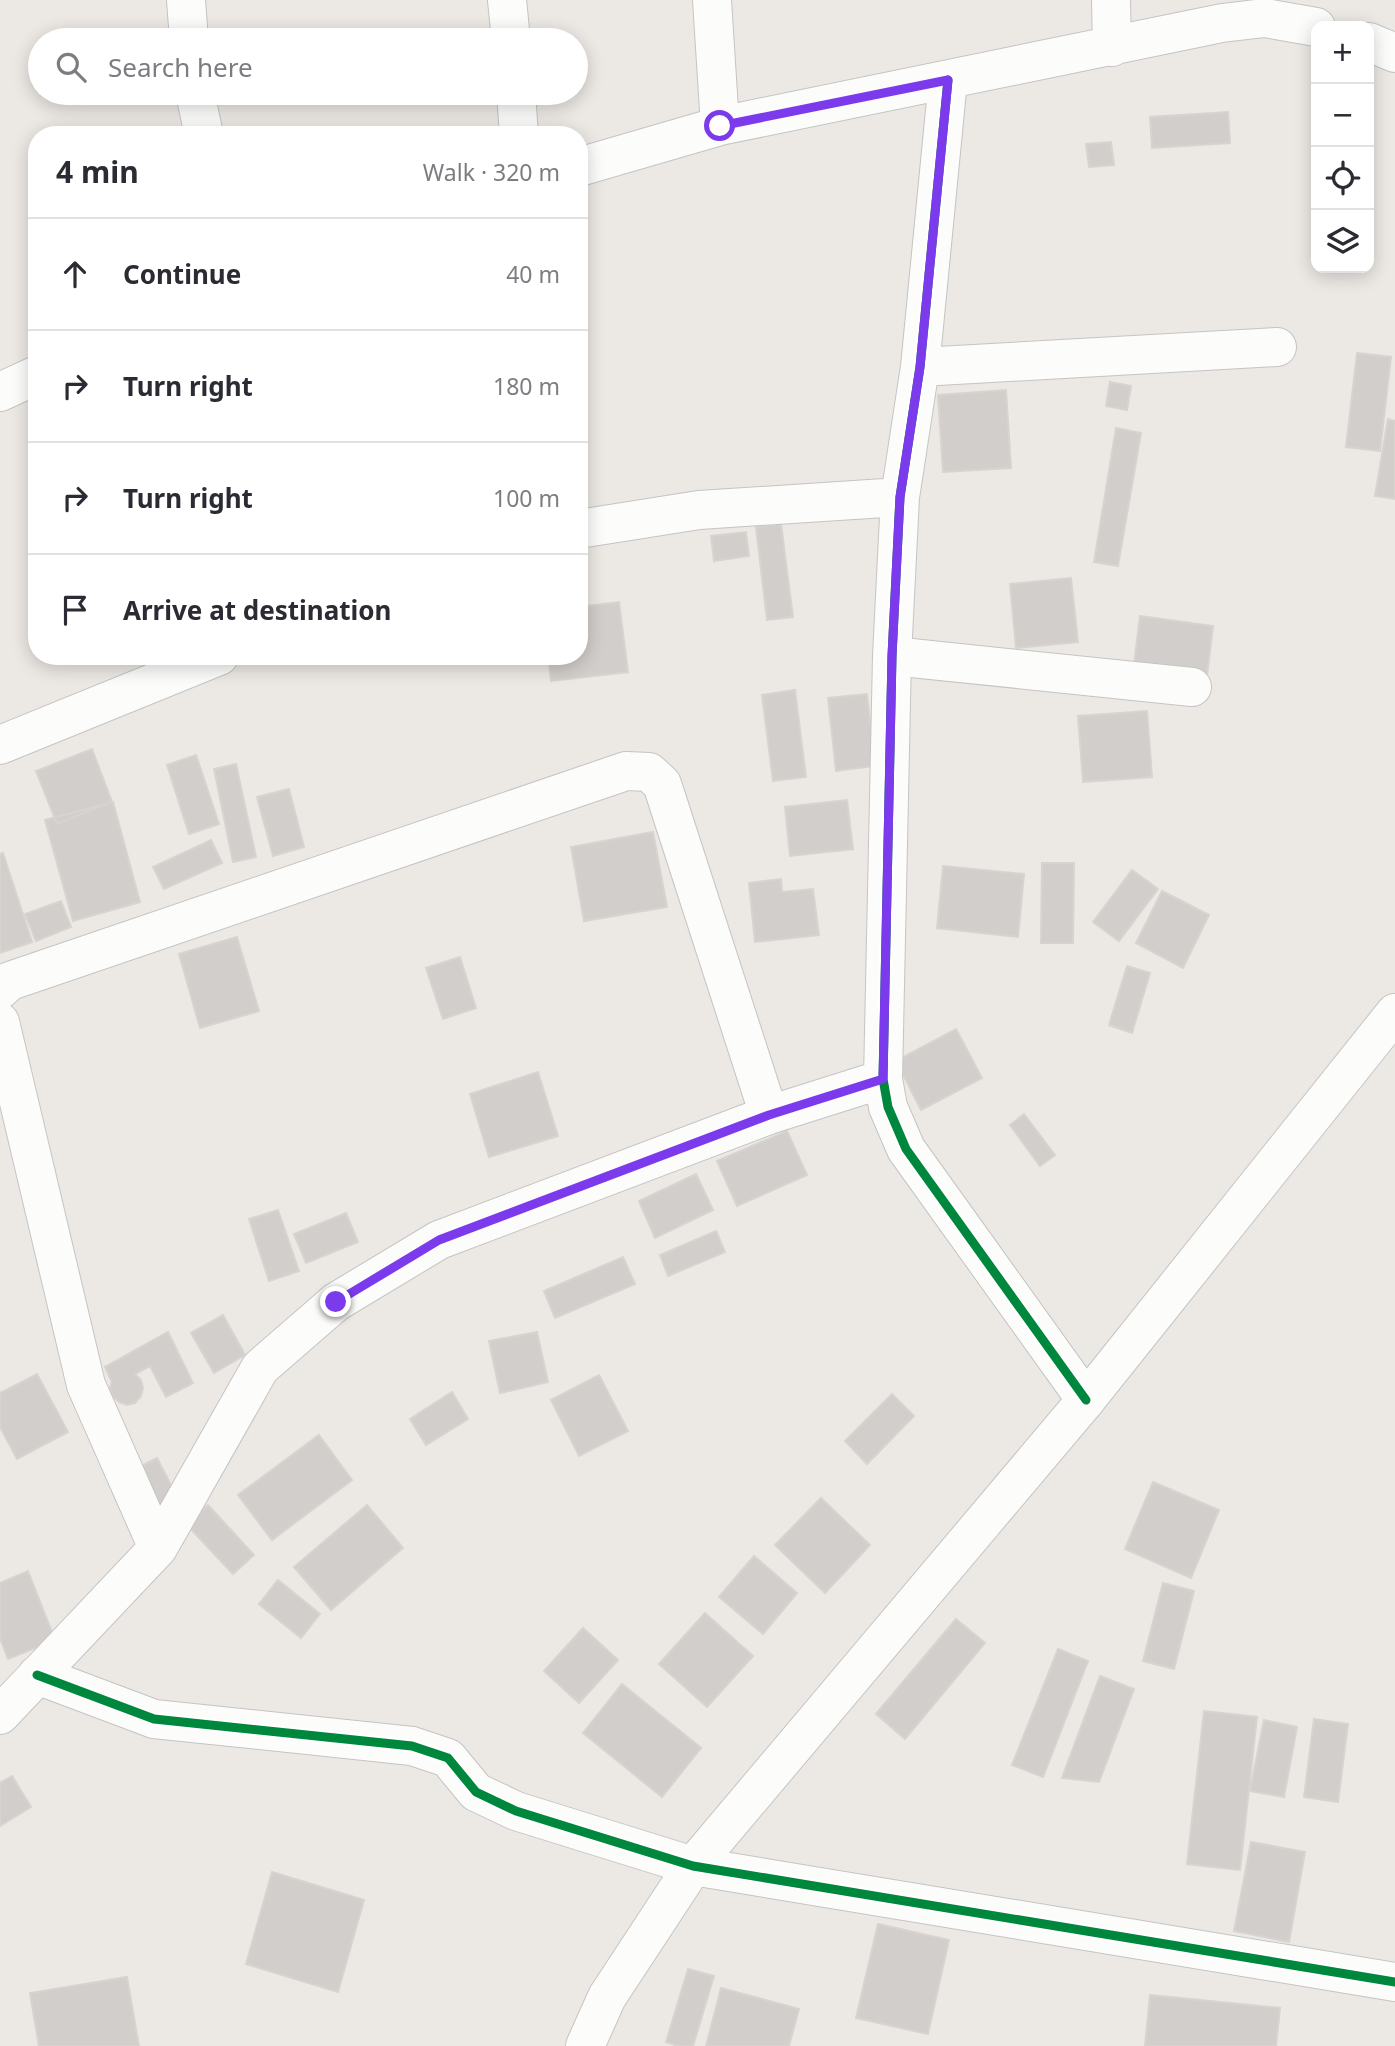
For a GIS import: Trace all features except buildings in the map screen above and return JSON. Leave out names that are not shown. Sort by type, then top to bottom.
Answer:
[{"type":"street","points":[[186,0],[188,28]]},
{"type":"street","points":[[507,0],[510,28]]},
{"type":"street","points":[[712,0],[720,126]]},
{"type":"street","points":[[1111,0],[1112,47]]},
{"type":"street","points":[[588,164],[720,126],[1222,23],[1265,18],[1311,26]]},
{"type":"street","points":[[1374,44],[1395,53]]},
{"type":"street","points":[[948,80],[920,367],[900,497],[892,656],[883,1079],[887,1107],[906,1149],[1086,1400]]},
{"type":"street","points":[[198,105],[202,126]]},
{"type":"street","points":[[517,105],[518,126]]},
{"type":"street","points":[[920,367],[1277,347]]},
{"type":"street","points":[[0,392],[28,380]]},
{"type":"street","points":[[588,528],[699,510],[900,497]]},
{"type":"street","points":[[892,656],[1192,687]]},
{"type":"street","points":[[0,745],[197,665]]},
{"type":"street","points":[[0,990],[10,981],[626,771],[649,772],[662,784],[769,1115]]},
{"type":"street","points":[[584,2046],[607,1997],[693,1866],[1086,1400],[1395,1013]]},
{"type":"street","points":[[0,1022],[86,1385],[158,1548]]},
{"type":"street","points":[[0,1714],[158,1548],[260,1368],[336,1302],[439,1240],[769,1115],[883,1079]]},
{"type":"street","points":[[37,1675],[154,1719],[412,1746],[448,1758],[477,1792],[516,1811],[693,1866],[1395,1982]]},
{"type":"cycle path","points":[[948,80],[920,367],[900,497],[892,656],[883,1079],[888,1107],[906,1149],[1086,1400]]},
{"type":"cycle path","points":[[37,1675],[154,1719],[412,1746],[448,1758],[476,1792],[516,1811],[693,1866],[1395,1982]]},
{"type":"route","points":[[336,1302],[439,1240],[769,1115],[883,1079],[892,656],[900,497],[920,367],[948,80],[720,126]]}]
